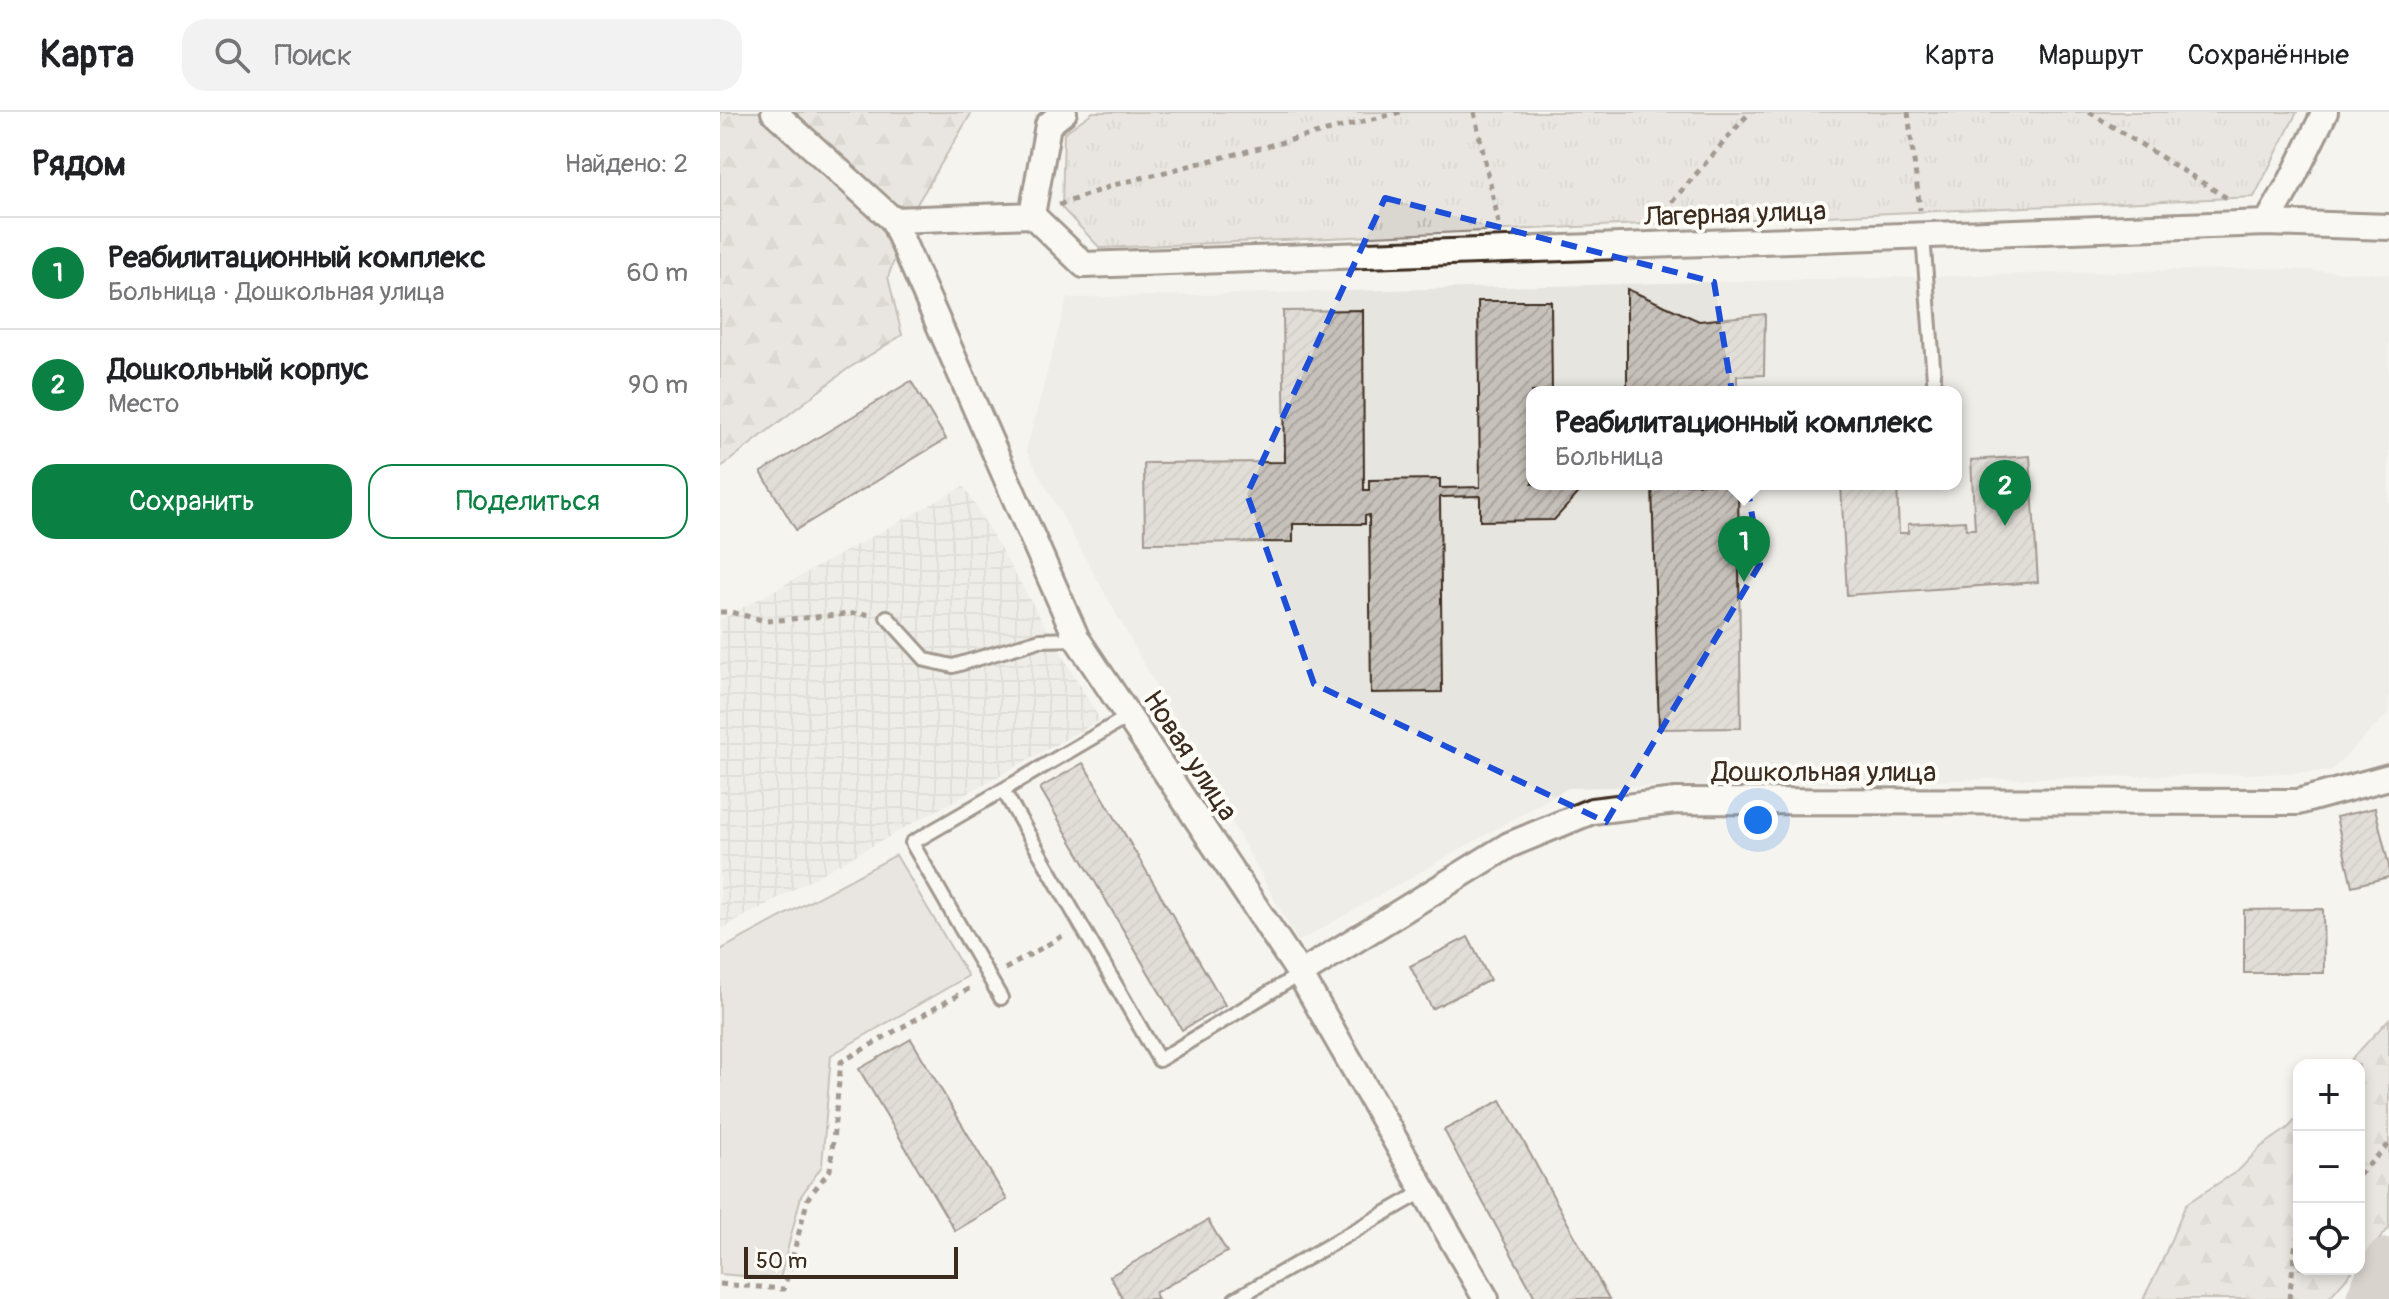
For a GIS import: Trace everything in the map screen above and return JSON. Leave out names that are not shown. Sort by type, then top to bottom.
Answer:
[{"type":"street","points":[[774,112],[893,220],[1032,215],[1048,125],[1064,112]]},
{"type":"street","points":[[2267,223],[2325,112]]},
{"type":"street","name":"Лагерная улица","points":[[1032,215],[1084,265],[2267,223],[2389,227]]},
{"type":"street","name":"Новая улица","points":[[893,220],[1077,639],[1300,974],[1486,1299]]},
{"type":"street","name":"Дошкольная улица","points":[[1300,974],[1509,845],[1592,811],[1676,801],[2298,802],[2389,777]]},
{"type":"lane","points":[[1923,236],[1935,386]]},
{"type":"lane","points":[[887,617],[926,660],[953,666],[1040,640],[1077,639]]},
{"type":"lane","points":[[1001,998],[912,843],[1129,716]]},
{"type":"lane","points":[[1003,790],[1159,1060],[1300,974]]},
{"type":"lane","points":[[1235,1299],[1424,1191]]},
{"type":"path","points":[[1032,215],[1114,185],[1401,112]]},
{"type":"path","points":[[1474,112],[1506,251]]},
{"type":"path","points":[[1633,246],[1750,112]]},
{"type":"path","points":[[1908,112],[1923,236]]},
{"type":"path","points":[[2089,112],[2229,200]]},
{"type":"path","points":[[720,612],[766,621],[861,613],[887,617]]},
{"type":"path","points":[[720,1284],[784,1289],[808,1198],[830,1170],[841,1062],[1081,926]]},
{"type":"path","points":[[2365,1169],[2389,1144]]},
{"type":"path","points":[[2289,1299],[2293,1266]]},
{"type":"highlighted area","points":[[1385,198],[1714,282],[1760,564],[1606,822],[1314,684],[1247,494]]},
{"type":"shaded area","points":[[2264,268],[2389,274],[2389,713],[2330,772],[1568,788],[1298,942],[1026,451],[1067,298]]},
{"type":"shaded area","points":[[964,486],[1100,720],[720,930],[720,620]]},
{"type":"green space","points":[[720,112],[972,112],[911,214],[888,277],[902,335],[846,370],[720,468]]},
{"type":"green space","points":[[1093,112],[2297,112],[2254,197],[1100,248],[1062,208],[1064,133]]},
{"type":"green space","points":[[896,855],[968,976],[831,1055],[822,1166],[801,1196],[780,1279],[720,1274],[720,950]]},
{"type":"green space","points":[[2389,1019],[2389,1228],[2365,1257],[2365,1059],[2352,1059]]},
{"type":"green space","points":[[2293,1123],[2293,1275],[2349,1275],[2328,1299],[2143,1299],[2186,1204],[2239,1170],[2261,1147]]},
{"type":"building","points":[[1627,289],[1699,321],[1765,314],[1764,375],[1737,376],[1737,386],[1627,386]]},
{"type":"building","points":[[1478,301],[1551,301],[1552,386],[1526,386],[1526,490],[1582,490],[1554,520],[1480,521],[1480,496],[1440,497],[1442,692],[1371,693],[1369,515],[1365,516],[1365,524],[1293,524],[1293,542],[1145,543],[1144,463],[1285,462],[1283,311],[1363,310],[1364,490],[1369,490],[1369,480],[1440,479],[1440,488],[1480,487]]},
{"type":"building","points":[[911,381],[946,439],[796,530],[761,472]]},
{"type":"building","points":[[2030,456],[2038,582],[1847,595],[1841,490],[1897,490],[1899,533],[1908,533],[1908,524],[1965,521],[1966,529],[1975,529],[1971,460]]},
{"type":"building","points":[[1652,490],[1738,490],[1741,728],[1659,729]]},
{"type":"building","points":[[1083,763],[1225,1005],[1182,1030],[1040,788]]},
{"type":"building","points":[[2375,808],[2389,877],[2352,886],[2336,817]]},
{"type":"building","points":[[2323,909],[2324,973],[2244,973],[2244,910]]},
{"type":"building","points":[[1468,937],[1490,980],[1432,1009],[1410,966]]},
{"type":"building","points":[[911,1039],[1007,1200],[955,1231],[859,1069]]},
{"type":"building","points":[[1501,1100],[1609,1299],[1536,1299],[1461,1162],[1444,1130]]},
{"type":"building","points":[[1208,1220],[1227,1252],[1155,1293],[1158,1299],[1123,1299],[1110,1276]]},
{"type":"waterway","points":[[2372,1299],[2389,1264]]},
{"type":"place","name":"Дошкольный корпус","points":[[2005,526]]},
{"type":"place","name":"Реабилитационный комплекс","points":[[1744,582]]}]
